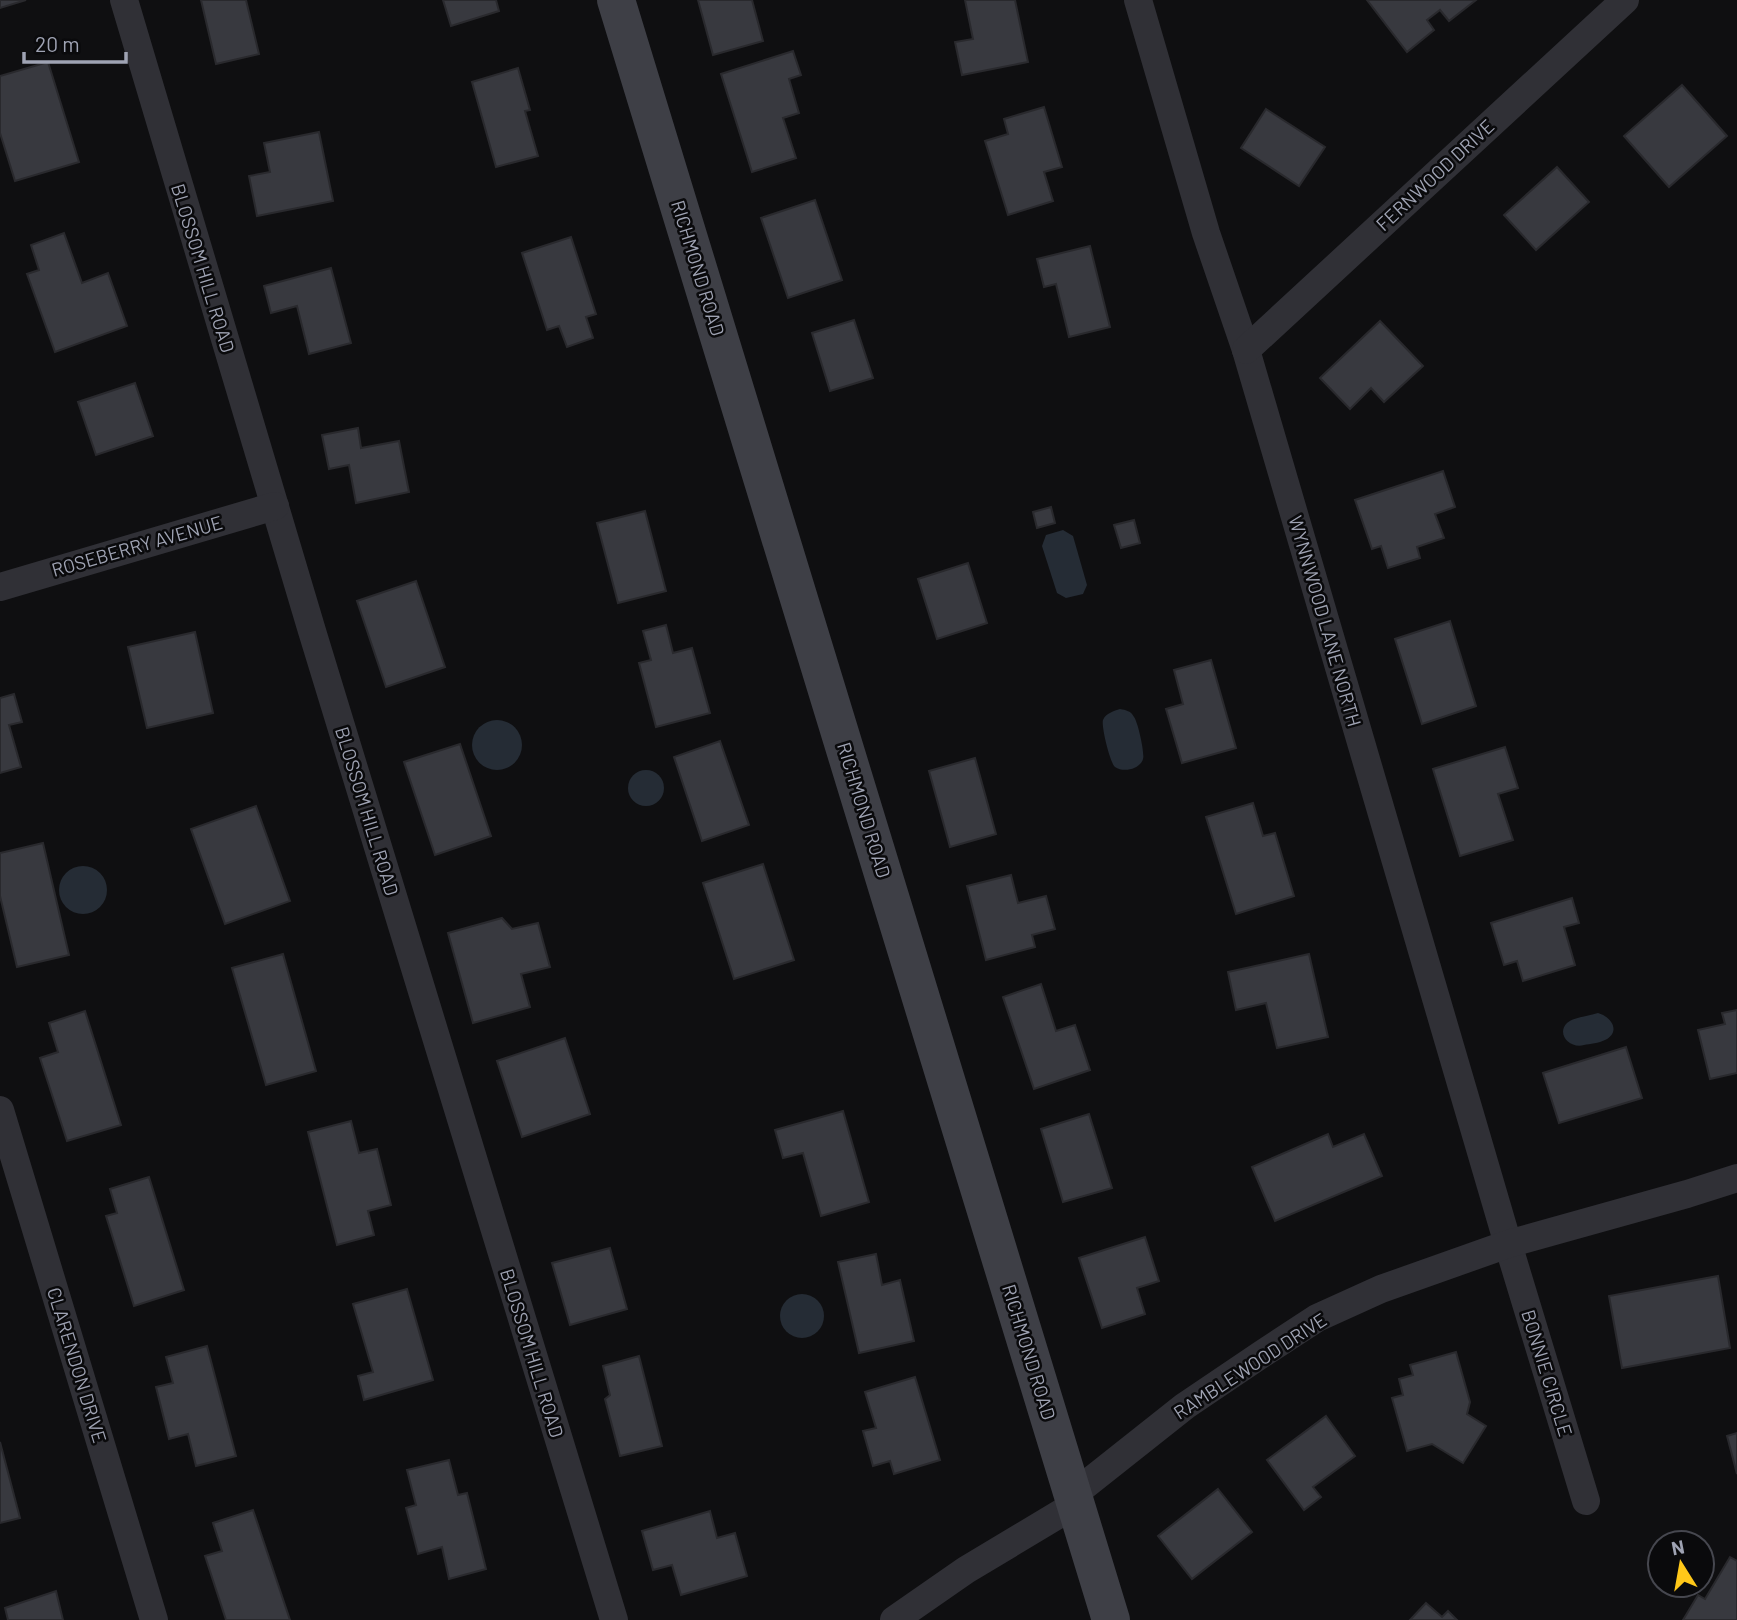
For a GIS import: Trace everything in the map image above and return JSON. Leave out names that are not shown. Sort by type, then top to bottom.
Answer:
[{"type":"street","name":"BLOSSOM HILL ROAD","points":[[124,0],[614,1620]]},
{"type":"street","name":"RICHMOND ROAD","points":[[616,0],[1111,1620]]},
{"type":"street","name":"WYNNWOOD LANE NORTH","points":[[1138,0],[1206,233],[1246,349],[1508,1244]]},
{"type":"street","name":"FERNWOOD DRIVE","points":[[1246,349],[1625,0]]},
{"type":"street","name":"ROSEBERRY AVENUE","points":[[0,586],[275,506]]},
{"type":"street","name":"CLARENDON DRIVE","points":[[0,1110],[154,1620]]},
{"type":"street","name":"RAMBLEWOOD DRIVE","points":[[894,1620],[966,1570],[1076,1504],[1079,1490],[1185,1406],[1317,1318],[1381,1289],[1508,1244],[1737,1178]]},
{"type":"street","name":"BONNIE CIRCLE","points":[[1508,1244],[1586,1501]]},
{"type":"shaded area","points":[[1063,530],[1073,536],[1087,585],[1083,594],[1066,598],[1057,593],[1042,546],[1046,535]]},
{"type":"shaded area","points":[[1120,709],[1130,712],[1134,717],[1143,751],[1141,762],[1135,768],[1127,770],[1119,769],[1113,764],[1103,729],[1104,718]]},
{"type":"shaded area","points":[[497,720],[515,727],[522,745],[515,763],[497,770],[479,763],[472,745],[479,727]]},
{"type":"shaded area","points":[[646,770],[659,775],[664,788],[659,801],[646,806],[633,801],[628,788],[633,775]]},
{"type":"shaded area","points":[[83,866],[100,873],[107,890],[100,907],[83,914],[66,907],[59,890],[66,873]]},
{"type":"shaded area","points":[[1598,1013],[1613,1025],[1610,1037],[1579,1046],[1566,1040],[1563,1032],[1567,1023]]},
{"type":"shaded area","points":[[802,1294],[817,1301],[824,1316],[817,1331],[802,1338],[787,1331],[780,1316],[787,1301]]},
{"type":"building","points":[[0,0],[26,0],[0,8]]},
{"type":"building","points":[[201,0],[246,0],[259,54],[216,64]]},
{"type":"building","points":[[443,0],[496,0],[499,11],[451,26]]},
{"type":"building","points":[[698,0],[752,0],[763,41],[713,55]]},
{"type":"building","points":[[965,0],[1015,0],[1028,62],[962,75],[955,42],[973,39]]},
{"type":"building","points":[[1367,0],[1476,0],[1449,21],[1440,10],[1427,20],[1434,30],[1407,52]]},
{"type":"building","points":[[793,51],[801,75],[789,79],[799,113],[783,118],[796,158],[752,172],[721,74]]},
{"type":"building","points":[[48,62],[79,162],[15,181],[0,133],[0,76]]},
{"type":"building","points":[[518,68],[530,110],[525,111],[538,156],[496,167],[472,82]]},
{"type":"building","points":[[1682,85],[1727,136],[1669,187],[1624,136]]},
{"type":"building","points":[[1044,107],[1062,167],[1044,172],[1053,201],[1008,215],[985,141],[1008,134],[1004,119]]},
{"type":"building","points":[[1266,109],[1325,147],[1299,186],[1241,148]]},
{"type":"building","points":[[319,132],[333,201],[257,216],[249,176],[270,172],[264,143]]},
{"type":"building","points":[[1557,167],[1589,202],[1536,250],[1504,215]]},
{"type":"building","points":[[815,200],[842,280],[788,298],[761,218]]},
{"type":"building","points":[[64,233],[82,283],[108,273],[127,326],[55,352],[27,274],[39,270],[31,245]]},
{"type":"building","points":[[571,237],[596,314],[586,317],[593,338],[567,347],[559,326],[547,330],[522,253]]},
{"type":"building","points":[[1090,246],[1110,327],[1069,337],[1056,284],[1044,287],[1037,259]]},
{"type":"building","points":[[331,268],[351,343],[309,354],[297,306],[271,313],[264,286]]},
{"type":"building","points":[[854,320],[873,378],[830,391],[812,333]]},
{"type":"building","points":[[1380,321],[1423,366],[1384,402],[1371,388],[1350,409],[1320,378]]},
{"type":"building","points":[[135,383],[153,436],[96,455],[78,402]]},
{"type":"building","points":[[358,428],[361,448],[399,441],[409,492],[356,503],[349,465],[329,469],[322,435]]},
{"type":"building","points":[[1443,471],[1455,507],[1435,514],[1444,538],[1417,547],[1420,558],[1388,568],[1381,546],[1372,549],[1355,500]]},
{"type":"building","points":[[1051,507],[1055,523],[1037,528],[1033,512]]},
{"type":"building","points":[[645,511],[666,591],[618,603],[597,523]]},
{"type":"building","points":[[1134,520],[1140,543],[1121,548],[1114,525]]},
{"type":"building","points":[[968,563],[987,623],[937,639],[918,579]]},
{"type":"building","points":[[416,581],[445,667],[386,687],[357,601]]},
{"type":"building","points":[[1450,621],[1476,706],[1422,724],[1395,639]]},
{"type":"building","points":[[666,625],[673,653],[692,648],[710,713],[656,727],[639,663],[651,660],[643,631]]},
{"type":"building","points":[[195,632],[213,713],[147,728],[128,647]]},
{"type":"building","points":[[1211,660],[1236,748],[1182,763],[1166,709],[1183,704],[1174,670]]},
{"type":"building","points":[[14,694],[22,722],[9,725],[21,767],[0,773],[0,698]]},
{"type":"building","points":[[720,741],[749,825],[702,841],[674,757]]},
{"type":"building","points":[[460,744],[491,836],[435,855],[404,762]]},
{"type":"building","points":[[1505,747],[1518,788],[1498,794],[1513,840],[1460,856],[1433,769]]},
{"type":"building","points":[[975,758],[996,834],[950,847],[929,771]]},
{"type":"building","points":[[1253,803],[1263,836],[1275,833],[1294,896],[1236,914],[1206,817]]},
{"type":"building","points":[[256,806],[290,901],[225,924],[191,829]]},
{"type":"building","points":[[43,843],[69,955],[17,967],[0,896],[0,853]]},
{"type":"building","points":[[763,864],[794,960],[734,979],[703,883]]},
{"type":"building","points":[[1011,875],[1018,903],[1046,896],[1055,929],[1032,935],[1035,947],[986,960],[967,886]]},
{"type":"building","points":[[1572,898],[1579,923],[1564,927],[1575,965],[1523,981],[1517,961],[1504,965],[1491,923]]},
{"type":"building","points":[[502,918],[512,929],[538,923],[550,967],[521,974],[530,1007],[473,1023],[448,933]]},
{"type":"building","points":[[283,954],[316,1071],[266,1085],[232,968]]},
{"type":"building","points":[[1309,954],[1328,1037],[1277,1048],[1266,1003],[1236,1010],[1228,972]]},
{"type":"building","points":[[1041,984],[1056,1031],[1075,1025],[1090,1070],[1034,1089],[1003,997]]},
{"type":"building","points":[[1737,1010],[1737,1073],[1710,1079],[1698,1030],[1725,1024],[1722,1013]]},
{"type":"building","points":[[85,1011],[121,1125],[67,1141],[40,1058],[58,1052],[49,1023]]},
{"type":"building","points":[[565,1038],[590,1114],[522,1137],[497,1061]]},
{"type":"building","points":[[1626,1047],[1642,1098],[1559,1123],[1543,1073]]},
{"type":"building","points":[[843,1111],[869,1202],[821,1216],[803,1153],[783,1158],[775,1130]]},
{"type":"building","points":[[1089,1114],[1112,1188],[1063,1202],[1041,1129]]},
{"type":"building","points":[[351,1121],[359,1153],[377,1149],[391,1205],[368,1211],[374,1235],[337,1245],[308,1132]]},
{"type":"building","points":[[1328,1134],[1333,1147],[1364,1134],[1382,1176],[1275,1221],[1252,1167]]},
{"type":"building","points":[[149,1177],[184,1290],[134,1306],[106,1216],[117,1213],[110,1189]]},
{"type":"building","points":[[1145,1237],[1159,1281],[1137,1288],[1145,1314],[1102,1328],[1079,1258]]},
{"type":"building","points":[[610,1248],[627,1309],[570,1325],[552,1263]]},
{"type":"building","points":[[876,1254],[882,1285],[900,1280],[914,1341],[859,1353],[838,1262]]},
{"type":"building","points":[[1718,1276],[1730,1348],[1622,1368],[1609,1296]]},
{"type":"building","points":[[407,1289],[433,1380],[364,1400],[358,1376],[373,1372],[353,1304]]},
{"type":"building","points":[[207,1346],[236,1456],[196,1466],[188,1434],[169,1439],[156,1387],[173,1383],[166,1357]]},
{"type":"building","points":[[1456,1352],[1470,1402],[1467,1414],[1486,1426],[1463,1463],[1432,1444],[1407,1451],[1392,1398],[1403,1395],[1399,1379],[1413,1375],[1410,1365]]},
{"type":"building","points":[[639,1356],[662,1446],[620,1456],[605,1399],[610,1395],[603,1366]]},
{"type":"building","points":[[915,1377],[940,1460],[894,1474],[890,1461],[873,1466],[863,1431],[876,1428],[865,1392]]},
{"type":"building","points":[[1326,1416],[1355,1456],[1313,1487],[1321,1497],[1304,1510],[1267,1460]]},
{"type":"building","points":[[1737,1433],[1737,1474],[1727,1436]]},
{"type":"building","points":[[0,1442],[20,1518],[0,1523]]},
{"type":"building","points":[[449,1460],[458,1495],[467,1493],[486,1569],[449,1579],[442,1547],[418,1554],[406,1508],[416,1505],[407,1470]]},
{"type":"building","points":[[1218,1489],[1252,1532],[1192,1579],[1158,1536]]},
{"type":"building","points":[[253,1510],[290,1620],[226,1620],[205,1556],[222,1551],[213,1523]]},
{"type":"building","points":[[710,1511],[717,1538],[735,1533],[747,1576],[681,1595],[672,1565],[653,1570],[642,1531]]},
{"type":"building","points":[[1730,1557],[1737,1561],[1737,1620],[1683,1620],[1696,1599],[1716,1599],[1716,1581]]},
{"type":"building","points":[[56,1591],[63,1620],[8,1620],[5,1608]]},
{"type":"building","points":[[1426,1603],[1442,1617],[1448,1611],[1457,1620],[1410,1620]]}]
